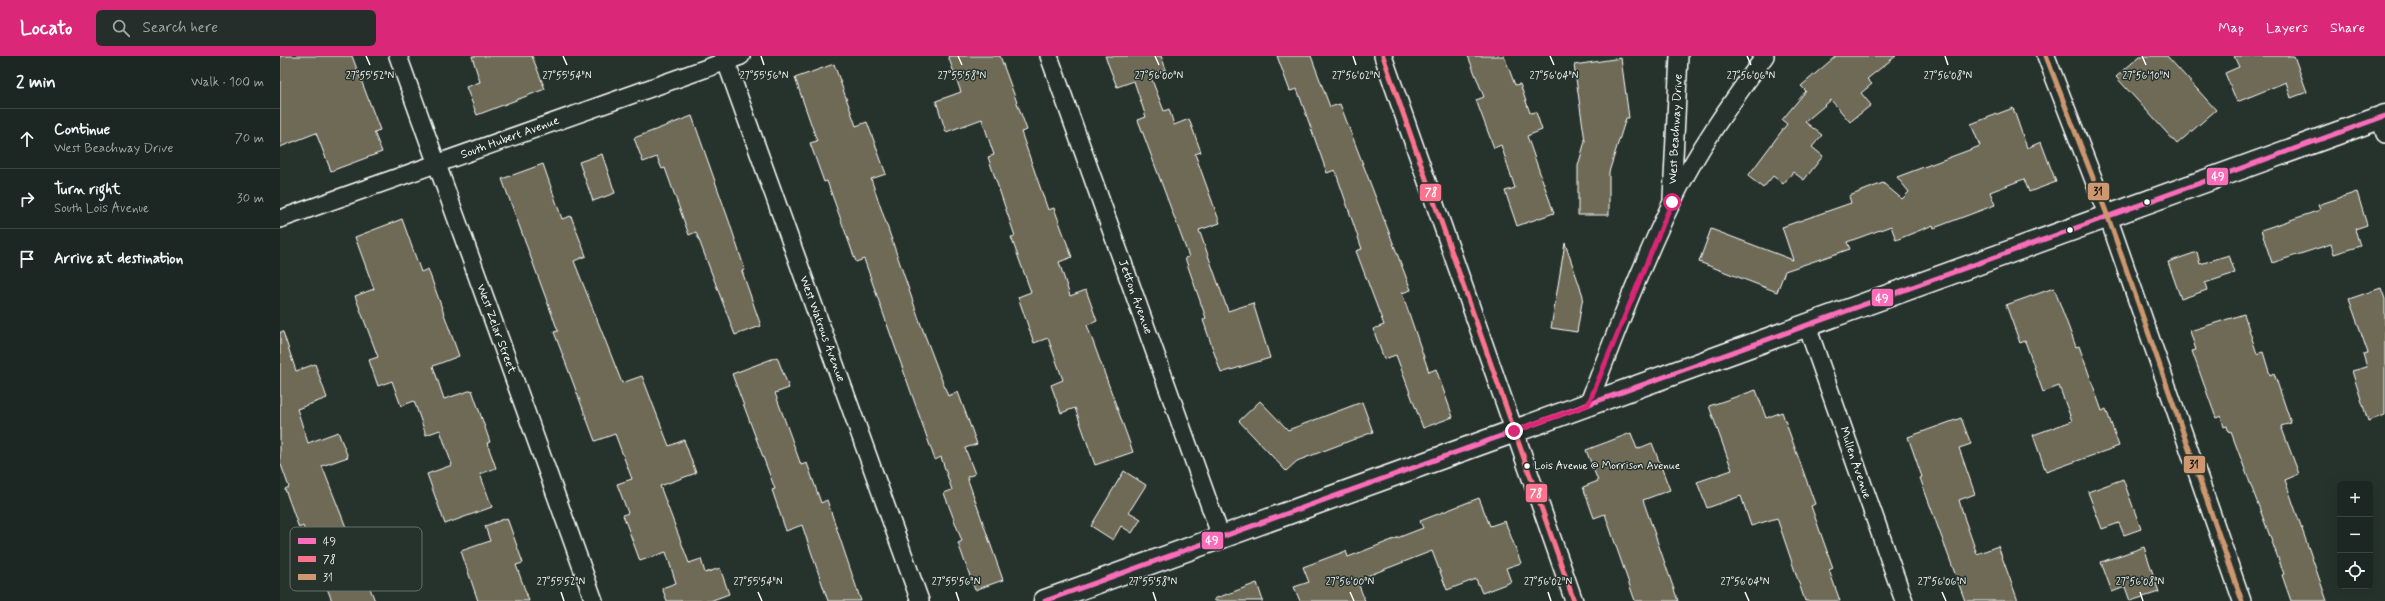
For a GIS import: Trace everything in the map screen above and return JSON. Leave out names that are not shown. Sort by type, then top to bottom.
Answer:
[{"type":"street","name":"West Zelar Street","points":[[398,56],[594,601]]},
{"type":"street","name":"Jetton Avenue","points":[[1049,56],[1221,537]]},
{"type":"street","points":[[1383,56],[1574,601]]},
{"type":"street","name":"West Beachway Drive","points":[[1672,202],[1679,56]]},
{"type":"street","name":"West Beachway Drive","points":[[1588,405],[1672,202],[1713,129],[1765,56]]},
{"type":"street","points":[[2046,56],[2108,217],[2242,601]]},
{"type":"street","name":"South Hubert Avenue","points":[[280,220],[730,58]]},
{"type":"street","name":"West Watrous Avenue","points":[[730,58],[920,601]]},
{"type":"street","points":[[1045,601],[2108,217],[2383,122]]},
{"type":"street","name":"Mullen Avenue","points":[[1807,326],[1904,601]]},
{"type":"building","points":[[280,56],[352,56],[380,130],[374,132],[382,152],[331,171],[316,133],[280,147]]},
{"type":"building","points":[[472,56],[532,56],[545,89],[477,115],[466,87],[480,82]]},
{"type":"building","points":[[948,56],[1000,56],[1027,130],[1021,132],[1048,210],[1054,208],[1072,257],[1059,262],[1070,296],[1086,290],[1097,321],[1087,325],[1133,452],[1095,465],[1075,408],[1061,413],[1051,385],[1063,380],[1048,338],[1034,343],[1018,297],[1031,292],[1011,237],[1015,236],[988,157],[994,155],[982,119],[946,132],[936,101],[961,92]]},
{"type":"building","points":[[1105,56],[1161,56],[1166,69],[1150,75],[1164,111],[1169,109],[1174,125],[1189,119],[1201,152],[1195,154],[1220,223],[1199,230],[1228,311],[1253,303],[1270,358],[1221,373],[1203,320],[1206,318],[1185,258],[1189,257],[1138,120],[1146,117],[1134,81],[1117,87]]},
{"type":"building","points":[[1277,56],[1311,56],[1330,107],[1340,104],[1411,290],[1402,293],[1429,372],[1436,369],[1453,417],[1423,428],[1396,355],[1384,359],[1373,329],[1384,325],[1356,251],[1362,249],[1335,170],[1327,173],[1297,89],[1290,91]]},
{"type":"building","points":[[1468,56],[1504,56],[1515,85],[1520,84],[1530,113],[1536,112],[1542,130],[1527,136],[1554,213],[1517,226],[1505,191],[1515,188],[1501,145],[1494,148],[1476,100],[1484,97]]},
{"type":"building","points":[[1836,56],[1896,56],[1867,79],[1872,84],[1861,93],[1871,105],[1850,122],[1831,100],[1805,122],[1822,135],[1812,147],[1823,156],[1804,180],[1793,172],[1783,184],[1773,176],[1763,188],[1748,176],[1787,124],[1782,120],[1806,91],[1801,86]]},
{"type":"building","points":[[2140,56],[2167,56],[2216,110],[2177,144],[2116,77]]},
{"type":"building","points":[[2234,56],[2294,56],[2307,92],[2291,98],[2286,82],[2237,102],[2225,73],[2239,67]]},
{"type":"building","points":[[1621,58],[1629,118],[1626,118],[1609,172],[1609,215],[1578,215],[1578,166],[1585,141],[1574,65]]},
{"type":"building","points":[[834,64],[856,126],[867,122],[886,174],[871,179],[921,325],[948,396],[958,392],[977,444],[965,448],[975,474],[967,477],[1003,580],[975,590],[958,543],[962,541],[944,493],[952,490],[941,457],[935,460],[864,259],[856,262],[827,181],[824,182],[810,143],[817,141],[795,78]]},
{"type":"building","points":[[2013,108],[2027,148],[2041,142],[2056,182],[2029,192],[2024,179],[1990,192],[1995,205],[1934,228],[1933,225],[1896,240],[1891,226],[1847,242],[1850,249],[1785,271],[1777,292],[1699,262],[1711,229],[1793,260],[1782,227],[1851,203],[1849,196],[1883,183],[1902,199],[1909,192],[1897,177],[1980,146],[1971,124]]},
{"type":"building","points":[[692,116],[729,221],[745,270],[742,271],[761,326],[735,335],[696,232],[689,235],[665,168],[662,169],[657,157],[643,162],[634,138]]},
{"type":"building","points":[[602,154],[615,193],[593,201],[579,162]]},
{"type":"building","points":[[543,164],[562,219],[571,216],[586,256],[574,261],[622,383],[642,376],[669,446],[684,440],[696,473],[660,486],[689,563],[701,559],[705,573],[720,568],[729,594],[710,601],[667,601],[662,588],[676,583],[666,552],[640,561],[623,515],[628,513],[617,484],[632,479],[615,434],[595,441],[554,332],[558,331],[502,179]]},
{"type":"building","points":[[2357,192],[2367,225],[2355,229],[2360,246],[2334,254],[2331,244],[2272,263],[2261,230],[2320,210],[2318,205]]},
{"type":"building","points":[[402,219],[421,272],[428,269],[459,356],[433,366],[444,399],[472,390],[490,442],[487,443],[496,468],[480,474],[492,507],[445,524],[427,474],[452,465],[440,430],[426,435],[414,401],[401,406],[392,381],[378,386],[369,360],[378,357],[355,296],[374,289],[355,237]]},
{"type":"building","points":[[1565,243],[1583,296],[1577,332],[1551,328]]},
{"type":"building","points":[[2197,252],[2200,264],[2229,255],[2235,273],[2205,283],[2207,290],[2181,299],[2168,262]]},
{"type":"building","points":[[2054,288],[2076,347],[2079,346],[2102,411],[2106,409],[2119,446],[2046,472],[2033,435],[2072,421],[2059,386],[2043,392],[2025,341],[2020,343],[2006,305]]},
{"type":"building","points":[[2381,288],[2385,299],[2385,415],[2368,421],[2352,371],[2367,367],[2363,354],[2368,353],[2349,299]]},
{"type":"building","points":[[2244,314],[2257,354],[2263,352],[2270,375],[2274,373],[2291,423],[2281,426],[2299,474],[2285,480],[2327,601],[2291,601],[2282,575],[2284,574],[2231,432],[2229,433],[2227,426],[2224,427],[2221,416],[2216,418],[2192,351],[2196,350],[2190,331]]},
{"type":"building","points":[[280,332],[283,332],[296,371],[315,364],[327,398],[297,409],[308,443],[338,432],[348,457],[322,466],[346,527],[299,527],[285,489],[289,487],[280,462]]},
{"type":"building","points":[[777,357],[789,388],[775,393],[801,465],[807,463],[821,503],[827,500],[861,601],[828,601],[802,525],[786,531],[772,490],[775,489],[732,374]]},
{"type":"building","points":[[1756,390],[1766,418],[1782,412],[1815,504],[1811,506],[1833,568],[1829,570],[1840,601],[1805,601],[1777,518],[1751,526],[1741,496],[1707,508],[1697,482],[1732,470],[1709,406]]},
{"type":"building","points":[[1260,401],[1288,430],[1362,402],[1373,432],[1297,461],[1286,471],[1239,421]]},
{"type":"building","points":[[1961,418],[1971,444],[1959,448],[1975,494],[1959,500],[1965,520],[1977,554],[1998,546],[2018,601],[1965,601],[1920,478],[1922,477],[1908,437]]},
{"type":"building","points":[[1631,433],[1637,449],[1652,443],[1670,490],[1643,500],[1678,601],[1635,601],[1605,514],[1594,518],[1583,487],[1598,481],[1586,450]]},
{"type":"building","points":[[1124,471],[1146,485],[1129,512],[1141,519],[1132,533],[1121,526],[1113,540],[1091,526]]},
{"type":"building","points":[[2123,479],[2141,529],[2124,535],[2119,523],[2102,529],[2088,492]]},
{"type":"building","points":[[1479,498],[1490,526],[1505,521],[1521,563],[1506,568],[1511,582],[1482,593],[1476,579],[1447,590],[1432,551],[1357,580],[1365,601],[1300,601],[1294,587],[1309,582],[1303,567],[1346,551],[1348,557],[1423,528],[1420,521]]},
{"type":"building","points":[[507,518],[523,563],[516,565],[529,601],[478,601],[461,551],[490,541],[485,526]]},
{"type":"building","points":[[2144,547],[2159,592],[2130,601],[2125,587],[2112,592],[2101,562]]},
{"type":"building","points":[[1257,583],[1263,601],[1215,601],[1214,599]]},
{"type":"building","points":[[328,591],[371,591],[375,601],[332,601]]},
{"type":"transit line","name":"78","points":[[1383,56],[1574,601]]},
{"type":"transit line","name":"31","points":[[2046,56],[2108,217],[2242,601]]},
{"type":"transit line","name":"49","points":[[1045,601],[2385,116]]},
{"type":"place","name":"Lois Avenue @ Morrison Avenue","points":[[1527,466]]},
{"type":"route","points":[[1514,431],[1588,405],[1612,342],[1672,202]]}]
